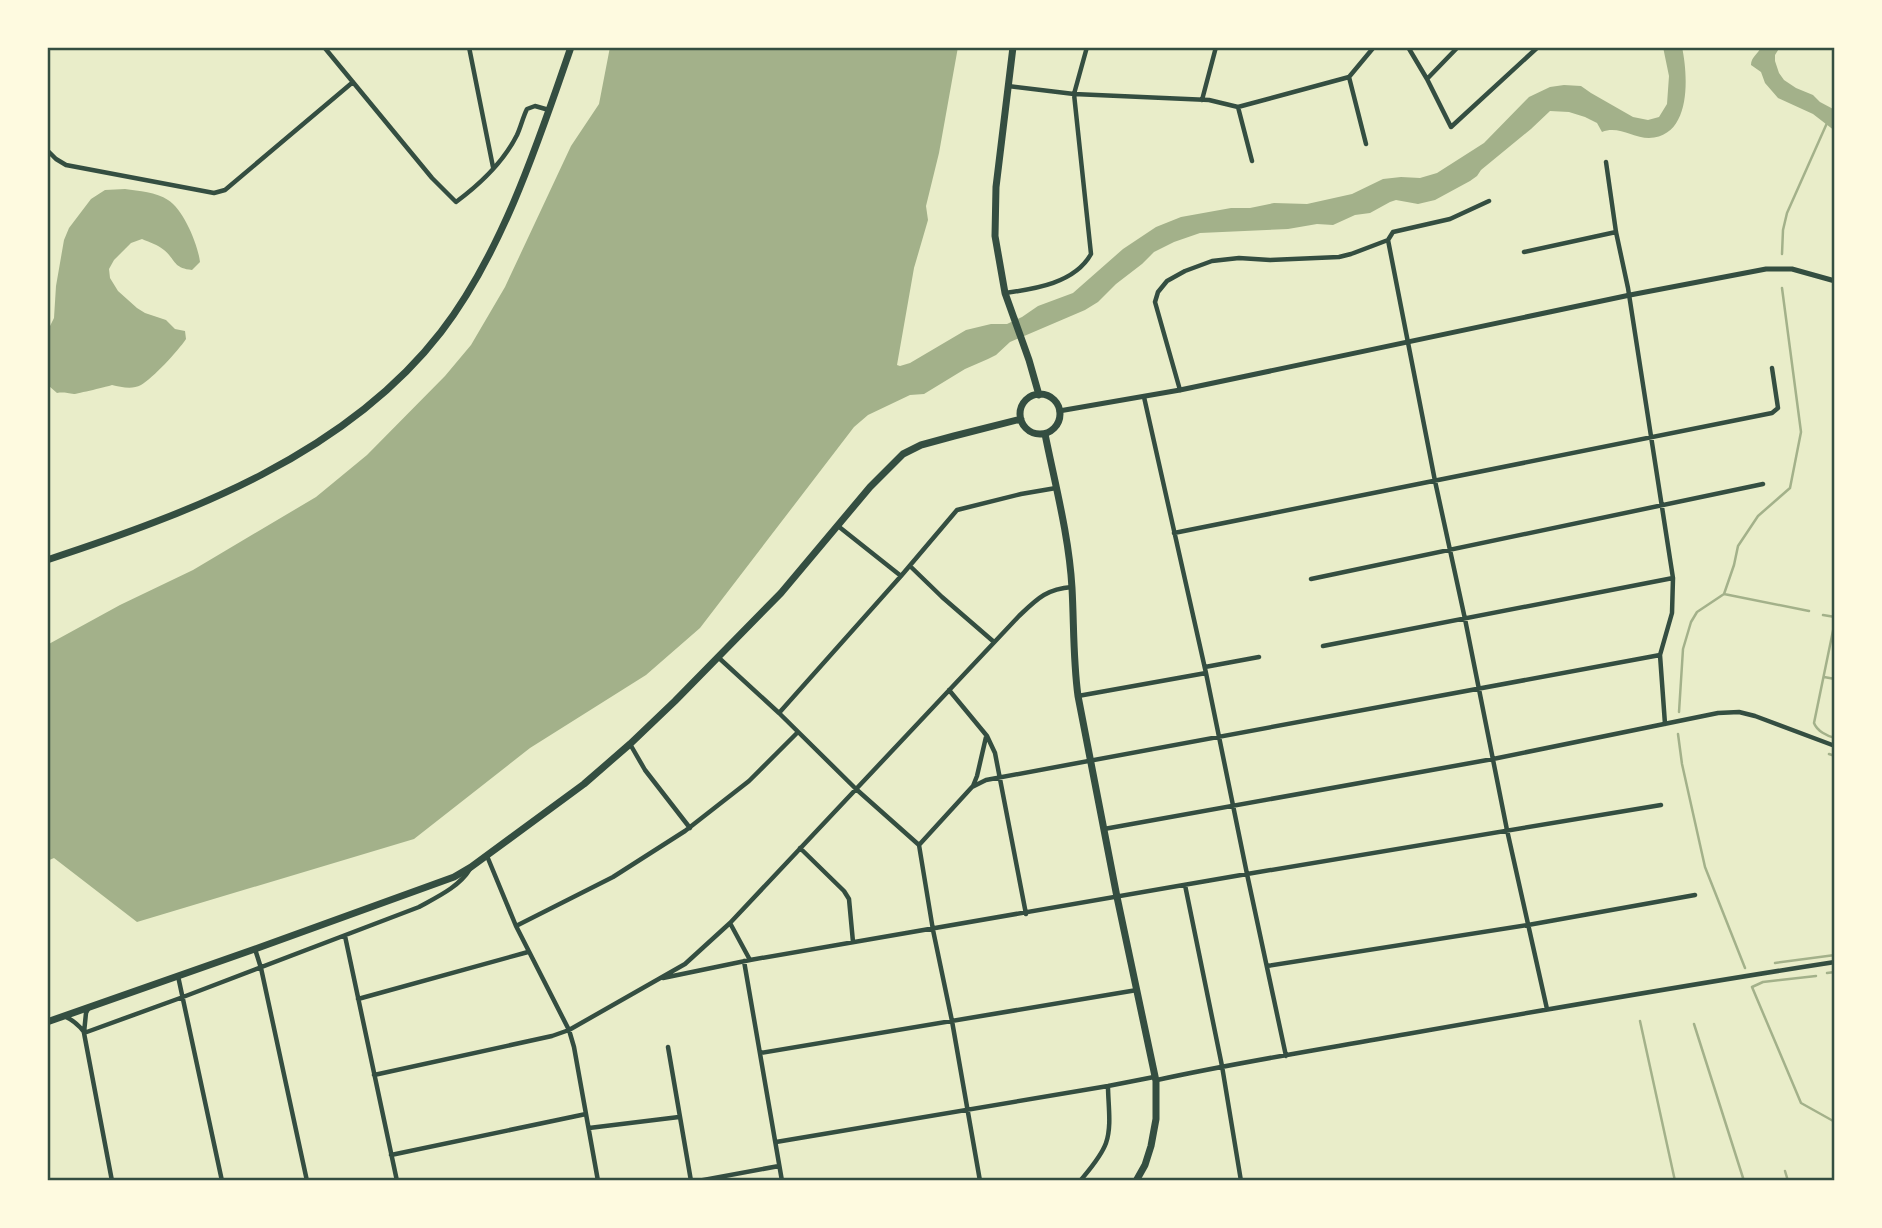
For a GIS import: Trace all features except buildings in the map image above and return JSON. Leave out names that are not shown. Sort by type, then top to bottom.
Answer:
[{"type":"main road","points":[[47,560],[160,519],[263,474],[330,434],[374,400],[421,357],[442,331],[485,262],[523,179],[570,47]]},
{"type":"main road","points":[[1013,47],[996,187],[995,218],[1004,293],[1039,395]]},
{"type":"main road","points":[[1039,395],[1050,397],[1058,405],[1059,411],[1055,428],[1045,434],[1032,433],[1023,425],[1020,412],[1026,400],[1039,395]]},
{"type":"main road","points":[[47,1022],[454,877],[471,867],[584,784],[630,744],[719,658],[780,593],[884,471],[903,454],[921,445],[1021,419]]},
{"type":"main road","points":[[1045,434],[1072,587],[1074,666],[1090,762],[1155,1079],[1156,1119],[1151,1146],[1136,1181]]},
{"type":"street","points":[[324,47],[432,178],[456,202],[493,167],[511,145],[527,108],[535,106],[549,110]]},
{"type":"street","points":[[469,47],[493,167]]},
{"type":"street","points":[[1004,293],[1031,290],[1054,282],[1082,266],[1091,254],[1074,94],[1087,47]]},
{"type":"street","points":[[1202,100],[1216,47]]},
{"type":"street","points":[[1008,86],[1074,94],[1202,100],[1238,107],[1349,76],[1374,47]]},
{"type":"street","points":[[1408,47],[1451,127],[1538,47]]},
{"type":"street","points":[[1427,79],[1458,47]]},
{"type":"street","points":[[1349,76],[1366,144]]},
{"type":"street","points":[[47,150],[66,165],[214,193],[225,190],[354,82]]},
{"type":"street","points":[[1238,107],[1252,161]]},
{"type":"street","points":[[1606,162],[1616,232],[1630,295],[1674,578],[1672,614],[1660,655],[1665,724]]},
{"type":"street","points":[[1180,390],[1156,302],[1156,297],[1167,281],[1212,261],[1239,258],[1270,260],[1339,257],[1388,240],[1393,232],[1450,219],[1489,201]]},
{"type":"street","points":[[1524,252],[1616,232]]},
{"type":"street","points":[[1388,240],[1507,831],[1547,1009]]},
{"type":"street","points":[[1059,411],[1180,390],[1766,269],[1792,269],[1835,281]]},
{"type":"street","points":[[1174,533],[1776,411],[1778,408],[1772,368]]},
{"type":"street","points":[[1144,397],[1206,670],[1286,1056]]},
{"type":"street","points":[[1311,579],[1763,484]]},
{"type":"street","points":[[779,713],[957,510],[1056,488]]},
{"type":"street","points":[[838,526],[901,576]]},
{"type":"street","points":[[910,565],[994,642]]},
{"type":"street","points":[[1323,646],[1674,578]]},
{"type":"street","points":[[374,1075],[569,1031],[663,978],[697,955],[1019,616],[1046,592],[1072,587]]},
{"type":"street","points":[[972,787],[1001,777],[1660,655]]},
{"type":"street","points":[[1079,695],[1259,657]]},
{"type":"street","points":[[719,658],[856,789],[919,845],[980,1181]]},
{"type":"street","points":[[949,690],[986,736],[995,753],[1026,914]]},
{"type":"street","points":[[1104,829],[1493,759],[1718,713],[1739,712],[1755,716],[1835,746]]},
{"type":"street","points":[[516,926],[613,877],[690,828],[749,781],[797,733]]},
{"type":"street","points":[[919,845],[972,787],[986,736]]},
{"type":"street","points":[[630,744],[645,770],[690,828]]},
{"type":"street","points":[[663,978],[853,942],[1661,805]]},
{"type":"street","points":[[800,848],[849,898],[853,942]]},
{"type":"street","points":[[486,856],[528,952],[569,1031],[597,1181]]},
{"type":"street","points":[[84,1033],[419,907],[460,881],[471,867]]},
{"type":"street","points":[[1185,885],[1222,1066],[1241,1181]]},
{"type":"street","points":[[1267,966],[1528,925],[1695,895]]},
{"type":"street","points":[[730,923],[747,961],[782,1181]]},
{"type":"street","points":[[345,936],[397,1181]]},
{"type":"street","points":[[255,949],[307,1181]]},
{"type":"street","points":[[358,999],[528,952]]},
{"type":"street","points":[[776,1142],[1835,962]]},
{"type":"street","points":[[178,975],[222,1181]]},
{"type":"street","points":[[760,1053],[1137,990]]},
{"type":"street","points":[[89,1007],[84,1033],[111,1181]]},
{"type":"street","points":[[63,1016],[72,1019],[84,1033]]},
{"type":"street","points":[[668,1047],[691,1181]]},
{"type":"street","points":[[1080,1181],[1106,1144],[1108,1086]]},
{"type":"street","points":[[391,1156],[586,1114]]},
{"type":"street","points":[[589,1128],[679,1117]]},
{"type":"street","points":[[698,1181],[779,1166]]},
{"type":"shaded area","points":[[610,47],[958,47],[939,153],[926,206],[928,220],[914,268],[897,365],[900,366],[910,363],[966,330],[991,324],[1007,324],[1038,306],[1073,293],[1123,249],[1156,227],[1181,217],[1274,203],[1307,204],[1352,194],[1383,179],[1420,178],[1437,173],[1484,143],[1529,97],[1550,87],[1581,86],[1633,117],[1648,120],[1659,117],[1667,104],[1669,76],[1663,47],[1682,47],[1686,88],[1680,116],[1673,127],[1663,135],[1649,138],[1614,130],[1602,132],[1597,123],[1585,117],[1569,112],[1550,111],[1477,176],[1435,200],[1418,204],[1396,200],[1370,213],[1355,215],[1333,225],[1200,233],[1154,252],[1098,302],[1085,310],[1010,342],[996,355],[965,369],[924,394],[910,395],[868,415],[854,427],[700,628],[646,675],[530,748],[414,839],[137,922],[54,858],[47,861],[47,645],[120,605],[193,570],[316,497],[367,455],[445,376],[471,345],[505,287],[571,146],[599,104]]},
{"type":"shaded area","points":[[1761,47],[1780,47],[1775,55],[1779,73],[1796,88],[1813,95],[1835,110],[1835,131],[1813,114],[1778,98],[1765,83],[1761,72],[1751,65]]},
{"type":"shaded area","points":[[125,189],[158,195],[174,205],[189,228],[200,262],[192,270],[181,267],[162,248],[142,239],[131,243],[114,260],[109,269],[110,278],[118,291],[137,308],[166,320],[175,329],[185,331],[186,339],[158,371],[138,387],[112,385],[74,394],[57,393],[47,380],[47,332],[54,318],[64,240],[69,228],[91,199],[105,190]]},
{"type":"waterway","points":[[1782,254],[1787,213],[1827,123]]},
{"type":"waterway","points":[[1679,712],[1683,649],[1691,622],[1697,612],[1724,594],[1738,546],[1758,516],[1790,488],[1801,432],[1782,288]]},
{"type":"waterway","points":[[1724,594],[1809,611]]},
{"type":"waterway","points":[[1823,615],[1835,617]]},
{"type":"waterway","points":[[1835,621],[1814,723],[1823,733],[1835,738]]},
{"type":"waterway","points":[[1824,677],[1835,679]]},
{"type":"waterway","points":[[1678,734],[1705,867],[1745,968]]},
{"type":"waterway","points":[[1829,754],[1835,756]]},
{"type":"waterway","points":[[1775,963],[1835,955]]},
{"type":"waterway","points":[[1827,973],[1835,972]]},
{"type":"waterway","points":[[1816,976],[1763,982],[1752,987],[1801,1103],[1835,1122]]},
{"type":"waterway","points":[[1640,1021],[1675,1181]]},
{"type":"waterway","points":[[1694,1024],[1744,1181]]},
{"type":"waterway","points":[[1785,1171],[1788,1181]]}]
